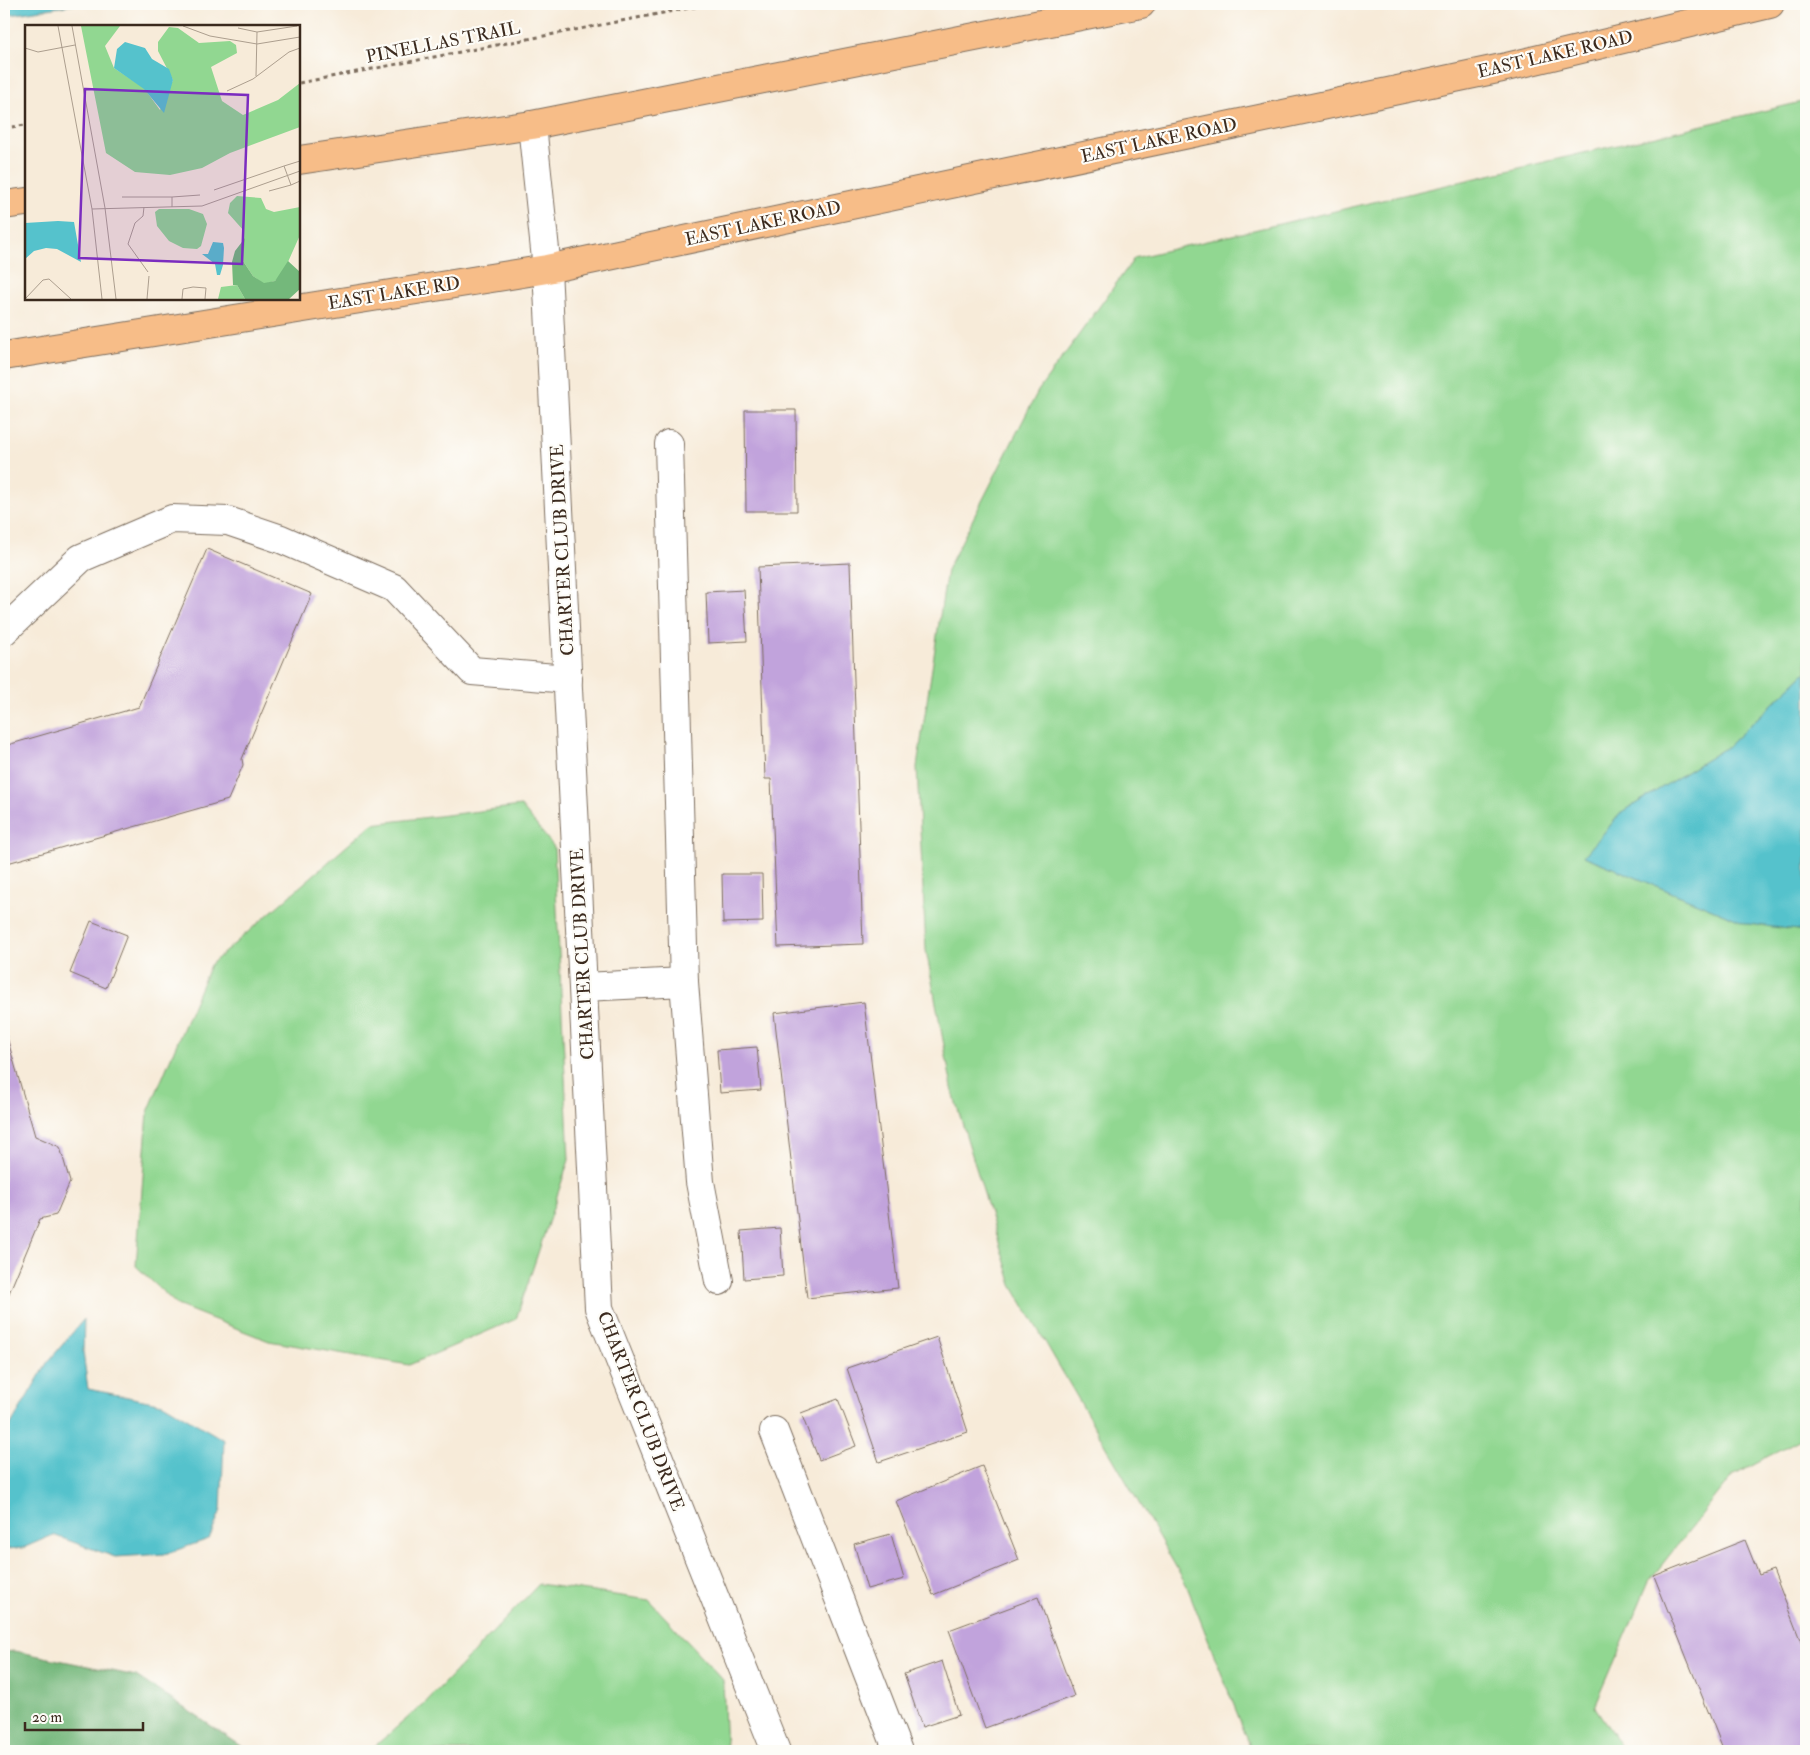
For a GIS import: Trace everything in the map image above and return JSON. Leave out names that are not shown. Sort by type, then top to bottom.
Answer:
[{"type":"main road","points":[[300,160],[532,125],[1141,4]]},
{"type":"main road","name":"EAST LAKE ROAD","points":[[547,269],[1502,68],[1770,4]]},
{"type":"main road","points":[[4,205],[25,202]]},
{"type":"main road","name":"EAST LAKE RD","points":[[4,356],[547,269]]},
{"type":"street","name":"CHARTER CLUB DRIVE","points":[[532,125],[547,269],[599,1308],[776,1751]]},
{"type":"street","points":[[669,444],[684,982],[700,1182],[719,1282]]},
{"type":"street","points":[[4,631],[81,558],[172,519],[228,521],[281,539],[394,588],[472,671],[568,679]]},
{"type":"street","points":[[584,987],[684,982]]},
{"type":"street","points":[[774,1431],[898,1751]]},
{"type":"path","name":"PINELLAS TRAIL","points":[[300,84],[710,4]]},
{"type":"path","points":[[4,128],[25,124]]},
{"type":"green space","points":[[1806,101],[1806,672],[1727,747],[1621,813],[1584,856],[1748,924],[1806,931],[1806,1436],[1733,1475],[1649,1581],[1595,1707],[1624,1751],[1252,1751],[1186,1584],[1012,1285],[953,1093],[926,950],[917,767],[947,570],[1038,391],[1134,258]]},
{"type":"green space","points":[[521,806],[554,847],[569,1160],[516,1319],[409,1365],[269,1341],[177,1305],[136,1266],[148,1112],[210,965],[372,824]]},
{"type":"green space","points":[[539,1584],[649,1600],[723,1680],[726,1751],[369,1751],[425,1703]]},
{"type":"green space","points":[[15,1651],[136,1676],[249,1751],[4,1751],[4,1652]]},
{"type":"water","points":[[4,4],[78,4],[4,16]]},
{"type":"water","points":[[1806,672],[1806,931],[1748,924],[1584,856],[1621,813],[1727,747]]},
{"type":"water","points":[[84,1319],[83,1352],[88,1389],[163,1404],[224,1440],[221,1510],[209,1539],[165,1554],[115,1557],[53,1535],[23,1548],[4,1549],[4,1436],[47,1363]]},
{"type":"building","points":[[745,410],[796,410],[797,511],[746,511]]},
{"type":"building","points":[[207,549],[312,594],[242,759],[243,765],[228,800],[4,864],[4,746],[139,707]]},
{"type":"building","points":[[850,563],[863,944],[778,947],[771,779],[765,779],[758,567]]},
{"type":"building","points":[[744,590],[747,641],[708,643],[706,592]]},
{"type":"building","points":[[722,874],[762,874],[763,922],[723,923]]},
{"type":"building","points":[[91,921],[127,935],[106,988],[70,973]]},
{"type":"building","points":[[864,1002],[898,1288],[807,1298],[774,1013]]},
{"type":"building","points":[[4,1027],[35,1136],[60,1147],[70,1182],[56,1215],[40,1219],[4,1305]]},
{"type":"building","points":[[757,1047],[761,1090],[720,1093],[717,1050]]},
{"type":"building","points":[[780,1228],[783,1276],[744,1279],[741,1231]]},
{"type":"building","points":[[937,1337],[968,1432],[879,1462],[847,1368]]},
{"type":"building","points":[[838,1399],[856,1446],[819,1460],[801,1413]]},
{"type":"building","points":[[982,1466],[1019,1560],[933,1595],[896,1501]]},
{"type":"building","points":[[891,1534],[904,1579],[867,1589],[854,1544]]},
{"type":"building","points":[[1745,1540],[1759,1575],[1773,1570],[1806,1655],[1806,1751],[1724,1751],[1654,1576]]},
{"type":"building","points":[[1038,1597],[1074,1696],[985,1728],[949,1630]]},
{"type":"building","points":[[942,1661],[959,1715],[922,1727],[904,1674]]}]
